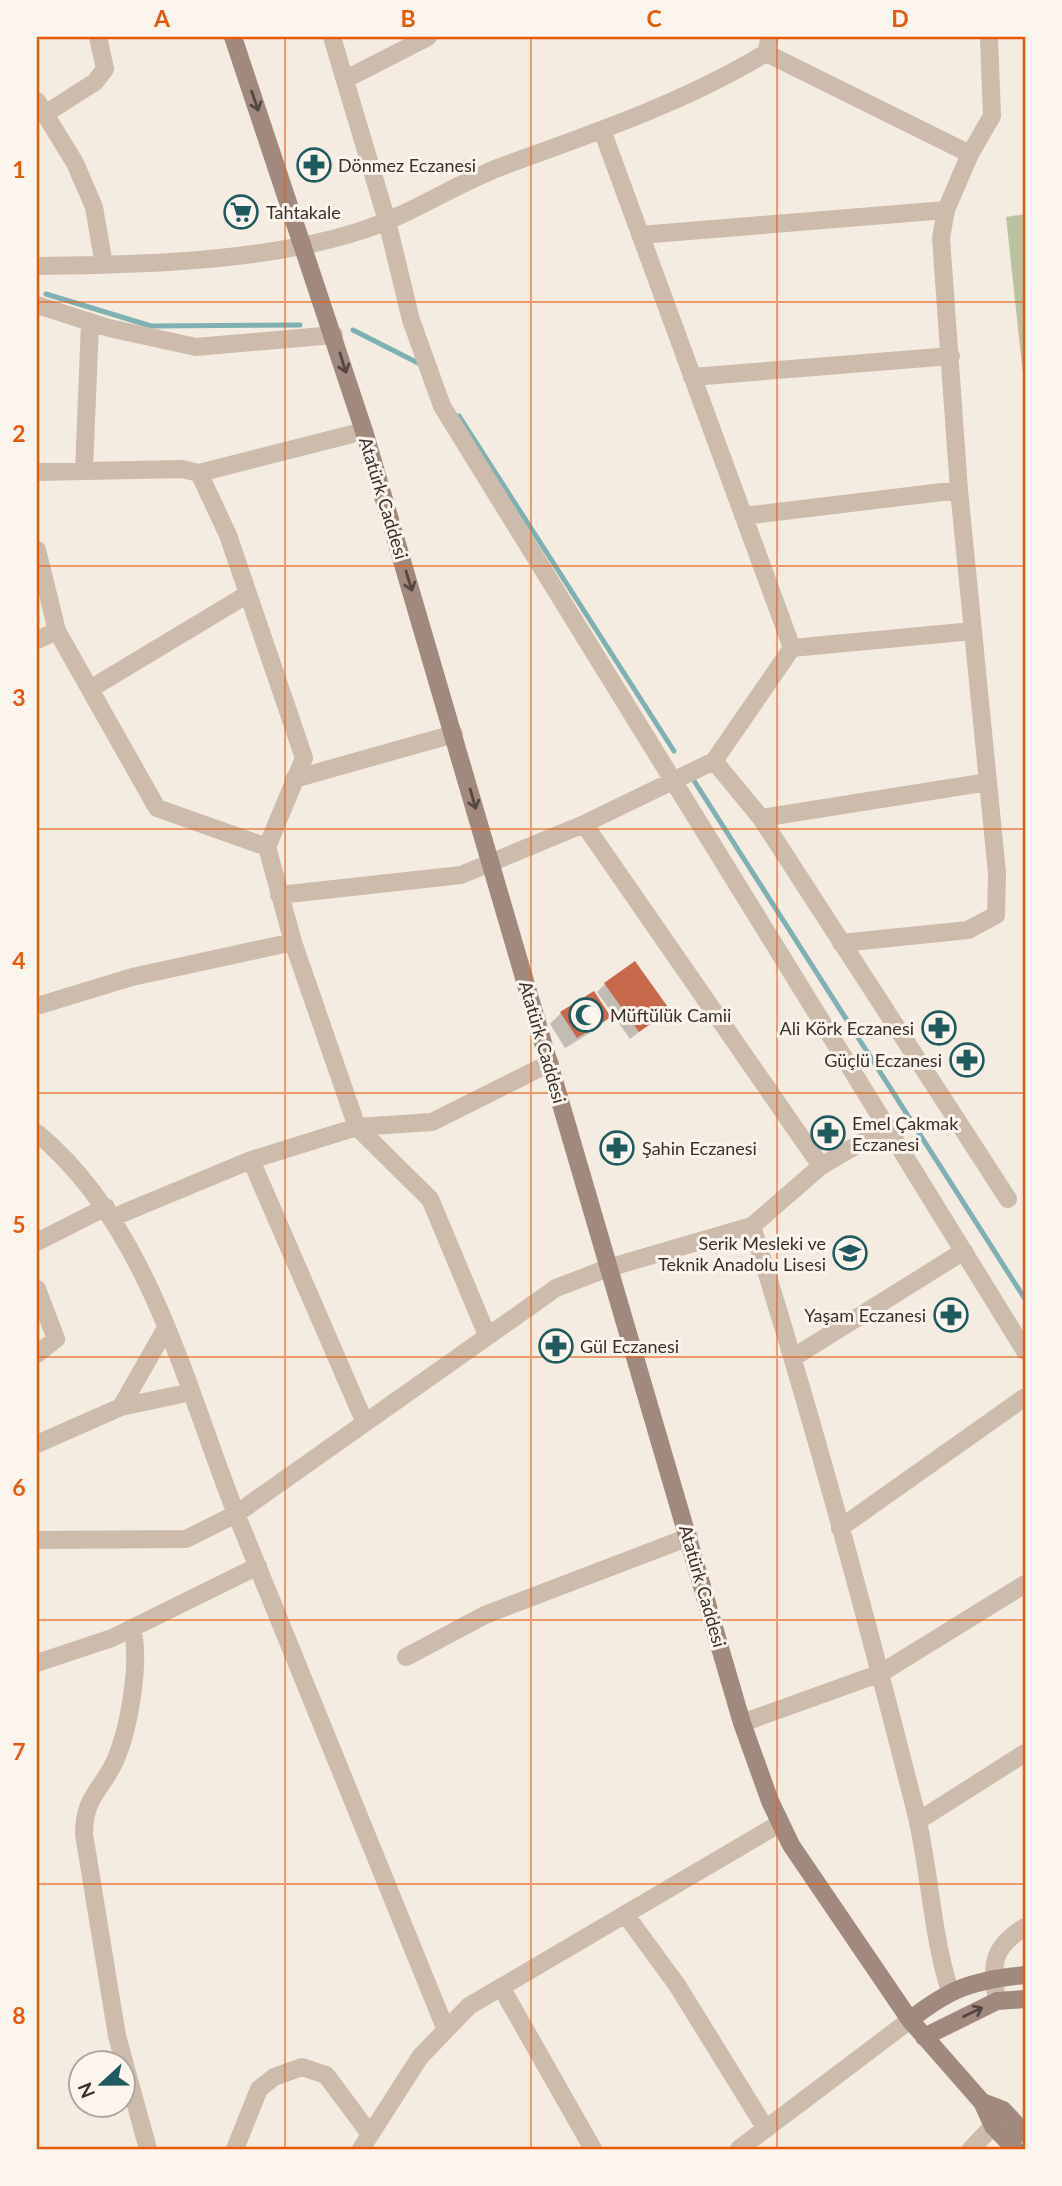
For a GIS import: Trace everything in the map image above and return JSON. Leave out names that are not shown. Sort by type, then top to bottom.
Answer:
[{"type":"main road","name":"Atatürk Caddesi","points":[[233,37],[364,431],[742,1723],[779,1824],[910,2020],[982,2102],[993,2126],[1015,2149]]},
{"type":"main road","points":[[910,2020],[950,1991],[993,1978],[1025,1975]]},
{"type":"main road","points":[[924,2037],[997,2001],[1025,1999]]},
{"type":"main road","points":[[982,2102],[1003,2110],[1025,2134]]},
{"type":"street","points":[[98,37],[105,69],[95,82],[41,108],[75,163],[94,207],[104,265]]},
{"type":"street","points":[[332,37],[387,221],[411,320],[442,406],[1025,1351]]},
{"type":"street","points":[[346,79],[428,37]]},
{"type":"street","points":[[841,943],[968,930],[996,915],[997,873],[959,490],[941,238],[946,210],[970,154],[992,116],[989,37]]},
{"type":"street","points":[[37,267],[172,262],[303,245],[363,230],[491,171],[672,103],[721,80],[768,45],[970,154]]},
{"type":"street","points":[[602,131],[792,648]]},
{"type":"street","points":[[640,235],[946,210]]},
{"type":"street","points":[[37,305],[90,323],[195,347],[334,335]]},
{"type":"street","points":[[84,471],[90,323]]},
{"type":"street","points":[[692,377],[951,356]]},
{"type":"street","points":[[37,472],[182,469],[199,473],[282,449],[364,431]]},
{"type":"street","points":[[199,473],[228,535],[304,758],[267,847],[293,942],[357,1127],[430,1199],[487,1335]]},
{"type":"street","points":[[743,516],[959,490]]},
{"type":"street","points":[[37,550],[57,631],[157,808],[267,847]]},
{"type":"street","points":[[90,689],[248,594]]},
{"type":"street","points":[[37,640],[57,631]]},
{"type":"street","points":[[792,648],[973,631]]},
{"type":"street","points":[[279,895],[461,875],[491,865],[584,824],[714,761],[792,648]]},
{"type":"street","points":[[294,779],[454,734]]},
{"type":"street","points":[[714,761],[761,818],[1008,1199]]},
{"type":"street","points":[[761,818],[988,782]]},
{"type":"street","points":[[584,824],[821,1167]]},
{"type":"street","points":[[37,1006],[132,977],[293,942]]},
{"type":"street","points":[[37,1242],[251,1160],[357,1127],[432,1122],[550,1063]]},
{"type":"street","points":[[37,1540],[186,1538],[236,1514],[556,1288],[608,1268],[752,1226],[821,1167],[888,1127]]},
{"type":"street","points":[[37,1133],[67,1159],[110,1212],[166,1328],[236,1514],[446,2030]]},
{"type":"street","points":[[251,1160],[365,1423]]},
{"type":"street","points":[[752,1226],[794,1357],[881,1673],[918,1821],[941,1964],[950,1991]]},
{"type":"street","points":[[794,1357],[964,1251]]},
{"type":"street","points":[[37,1289],[56,1339],[37,1354]]},
{"type":"street","points":[[121,1407],[166,1328]]},
{"type":"street","points":[[37,1444],[121,1407],[191,1392]]},
{"type":"street","points":[[841,1528],[1025,1397]]},
{"type":"street","points":[[406,1657],[485,1615],[689,1537]]},
{"type":"street","points":[[37,1663],[132,1628],[258,1566]]},
{"type":"street","points":[[742,1723],[881,1673],[1025,1584]]},
{"type":"street","points":[[132,1628],[136,1650],[122,1742],[113,1764],[87,1805],[84,1834],[117,2036],[148,2149]]},
{"type":"street","points":[[918,1821],[1025,1753]]},
{"type":"street","points":[[235,2149],[259,2089],[274,2077],[302,2067],[326,2075],[365,2142],[420,2057],[468,2006],[779,1824]]},
{"type":"street","points":[[625,1914],[677,1985],[766,2129]]},
{"type":"street","points":[[997,2001],[993,1978],[1000,1949],[1009,1937],[1025,1927]]},
{"type":"street","points":[[500,1987],[593,2149]]},
{"type":"street","points":[[739,2149],[910,2020]]},
{"type":"street","points":[[971,2149],[993,2126]]},
{"type":"green space","points":[[1025,214],[1025,393],[1006,217]]},
{"type":"building","points":[[635,961],[670,1010],[639,1032],[604,983]]},
{"type":"building","name":"Müftülük Camii","points":[[594,991],[611,1017],[577,1038],[560,1012]]},
{"type":"waterway","points":[[46,294],[151,326],[300,325]]},
{"type":"waterway","points":[[353,330],[422,365]]},
{"type":"waterway","points":[[459,416],[674,751]]},
{"type":"waterway","points":[[691,776],[1025,1299]]},
{"type":"place","name":"Dönmez Eczanesi","points":[[314,165]]},
{"type":"place","name":"Tahtakale","points":[[241,212]]},
{"type":"place","name":"Müftülük Camii","points":[[586,1015]]},
{"type":"place","name":"Ali Körk Eczanesi","points":[[939,1028]]},
{"type":"place","name":"Güçlü Eczanesi","points":[[967,1060]]},
{"type":"place","name":"Emel Çakmak Eczanesi","points":[[828,1133]]},
{"type":"place","name":"Şahin Eczanesi","points":[[617,1148]]},
{"type":"place","name":"Serik Mesleki ve Teknik Anadolu Lisesi","points":[[850,1253]]},
{"type":"place","name":"Yaşam Eczanesi","points":[[951,1315]]},
{"type":"place","name":"Gül Eczanesi","points":[[556,1346]]}]
